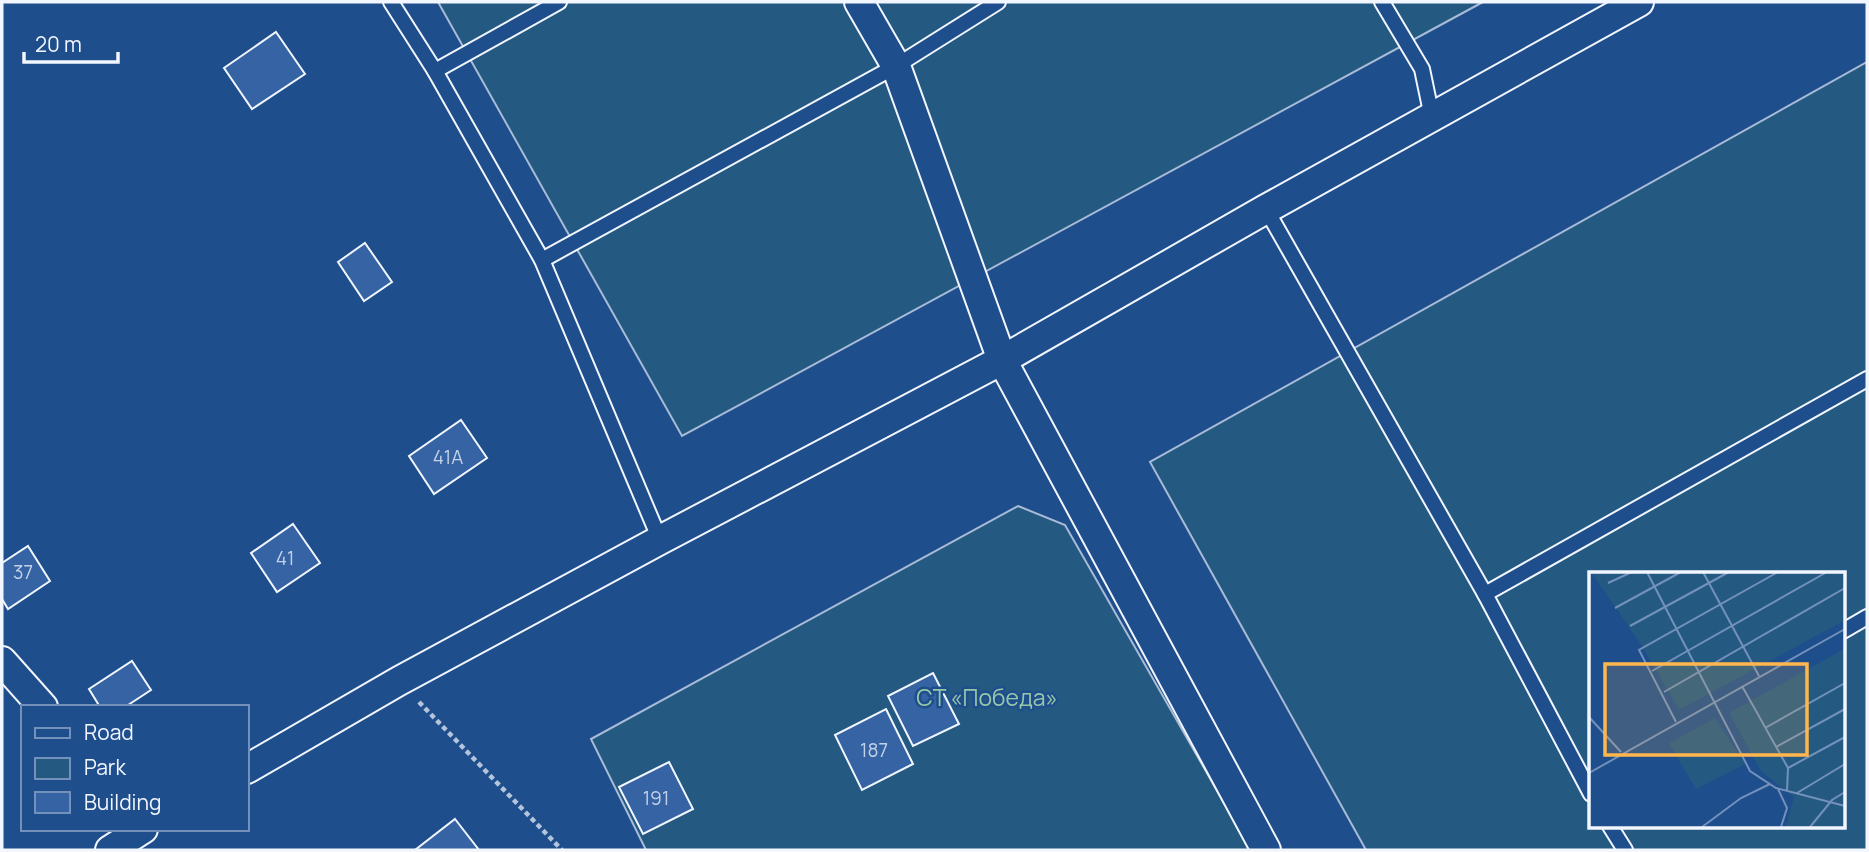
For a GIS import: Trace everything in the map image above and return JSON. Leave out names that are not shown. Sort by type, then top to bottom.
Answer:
[{"type":"street","points":[[859,2],[896,66],[1002,360],[1266,850]]},
{"type":"street","points":[[248,768],[399,681],[1002,360],[1266,209],[1639,2]]},
{"type":"street","points":[[2,661],[41,705]]},
{"type":"street","points":[[110,850],[140,831]]},
{"type":"lane","points":[[391,2],[435,71],[542,260],[660,540]]},
{"type":"lane","points":[[435,71],[559,2]]},
{"type":"lane","points":[[542,260],[896,66],[998,2]]},
{"type":"lane","points":[[1382,2],[1422,69],[1432,117]]},
{"type":"lane","points":[[1266,209],[1586,775]]},
{"type":"lane","points":[[1485,594],[1867,379]]},
{"type":"lane","points":[[1844,630],[1867,617]]},
{"type":"lane","points":[[1611,828],[1625,850]]},
{"type":"path","points":[[399,681],[562,850]]},
{"type":"green space","points":[[438,2],[1483,2],[682,436]]},
{"type":"green space","points":[[1867,62],[1867,850],[1366,850],[1150,462]]},
{"type":"green space","name":"СТ «Победа»","points":[[1018,506],[1065,525],[1251,850],[646,850],[591,739]]},
{"type":"building","points":[[276,32],[305,74],[252,109],[224,68]]},
{"type":"building","points":[[365,243],[392,282],[364,301],[338,262]]},
{"type":"building","points":[[461,420],[487,458],[434,494],[409,456]]},
{"type":"building","points":[[293,524],[320,563],[277,592],[251,553]]},
{"type":"building","points":[[28,546],[50,581],[8,609],[2,599],[2,563]]},
{"type":"building","points":[[132,661],[151,690],[128,705],[99,705],[89,689]]},
{"type":"building","points":[[933,673],[959,724],[913,746],[888,696]]},
{"type":"building","points":[[886,709],[913,764],[862,790],[835,735]]},
{"type":"building","points":[[669,762],[693,809],[643,834],[619,787]]},
{"type":"building","points":[[455,819],[479,850],[415,850]]}]
